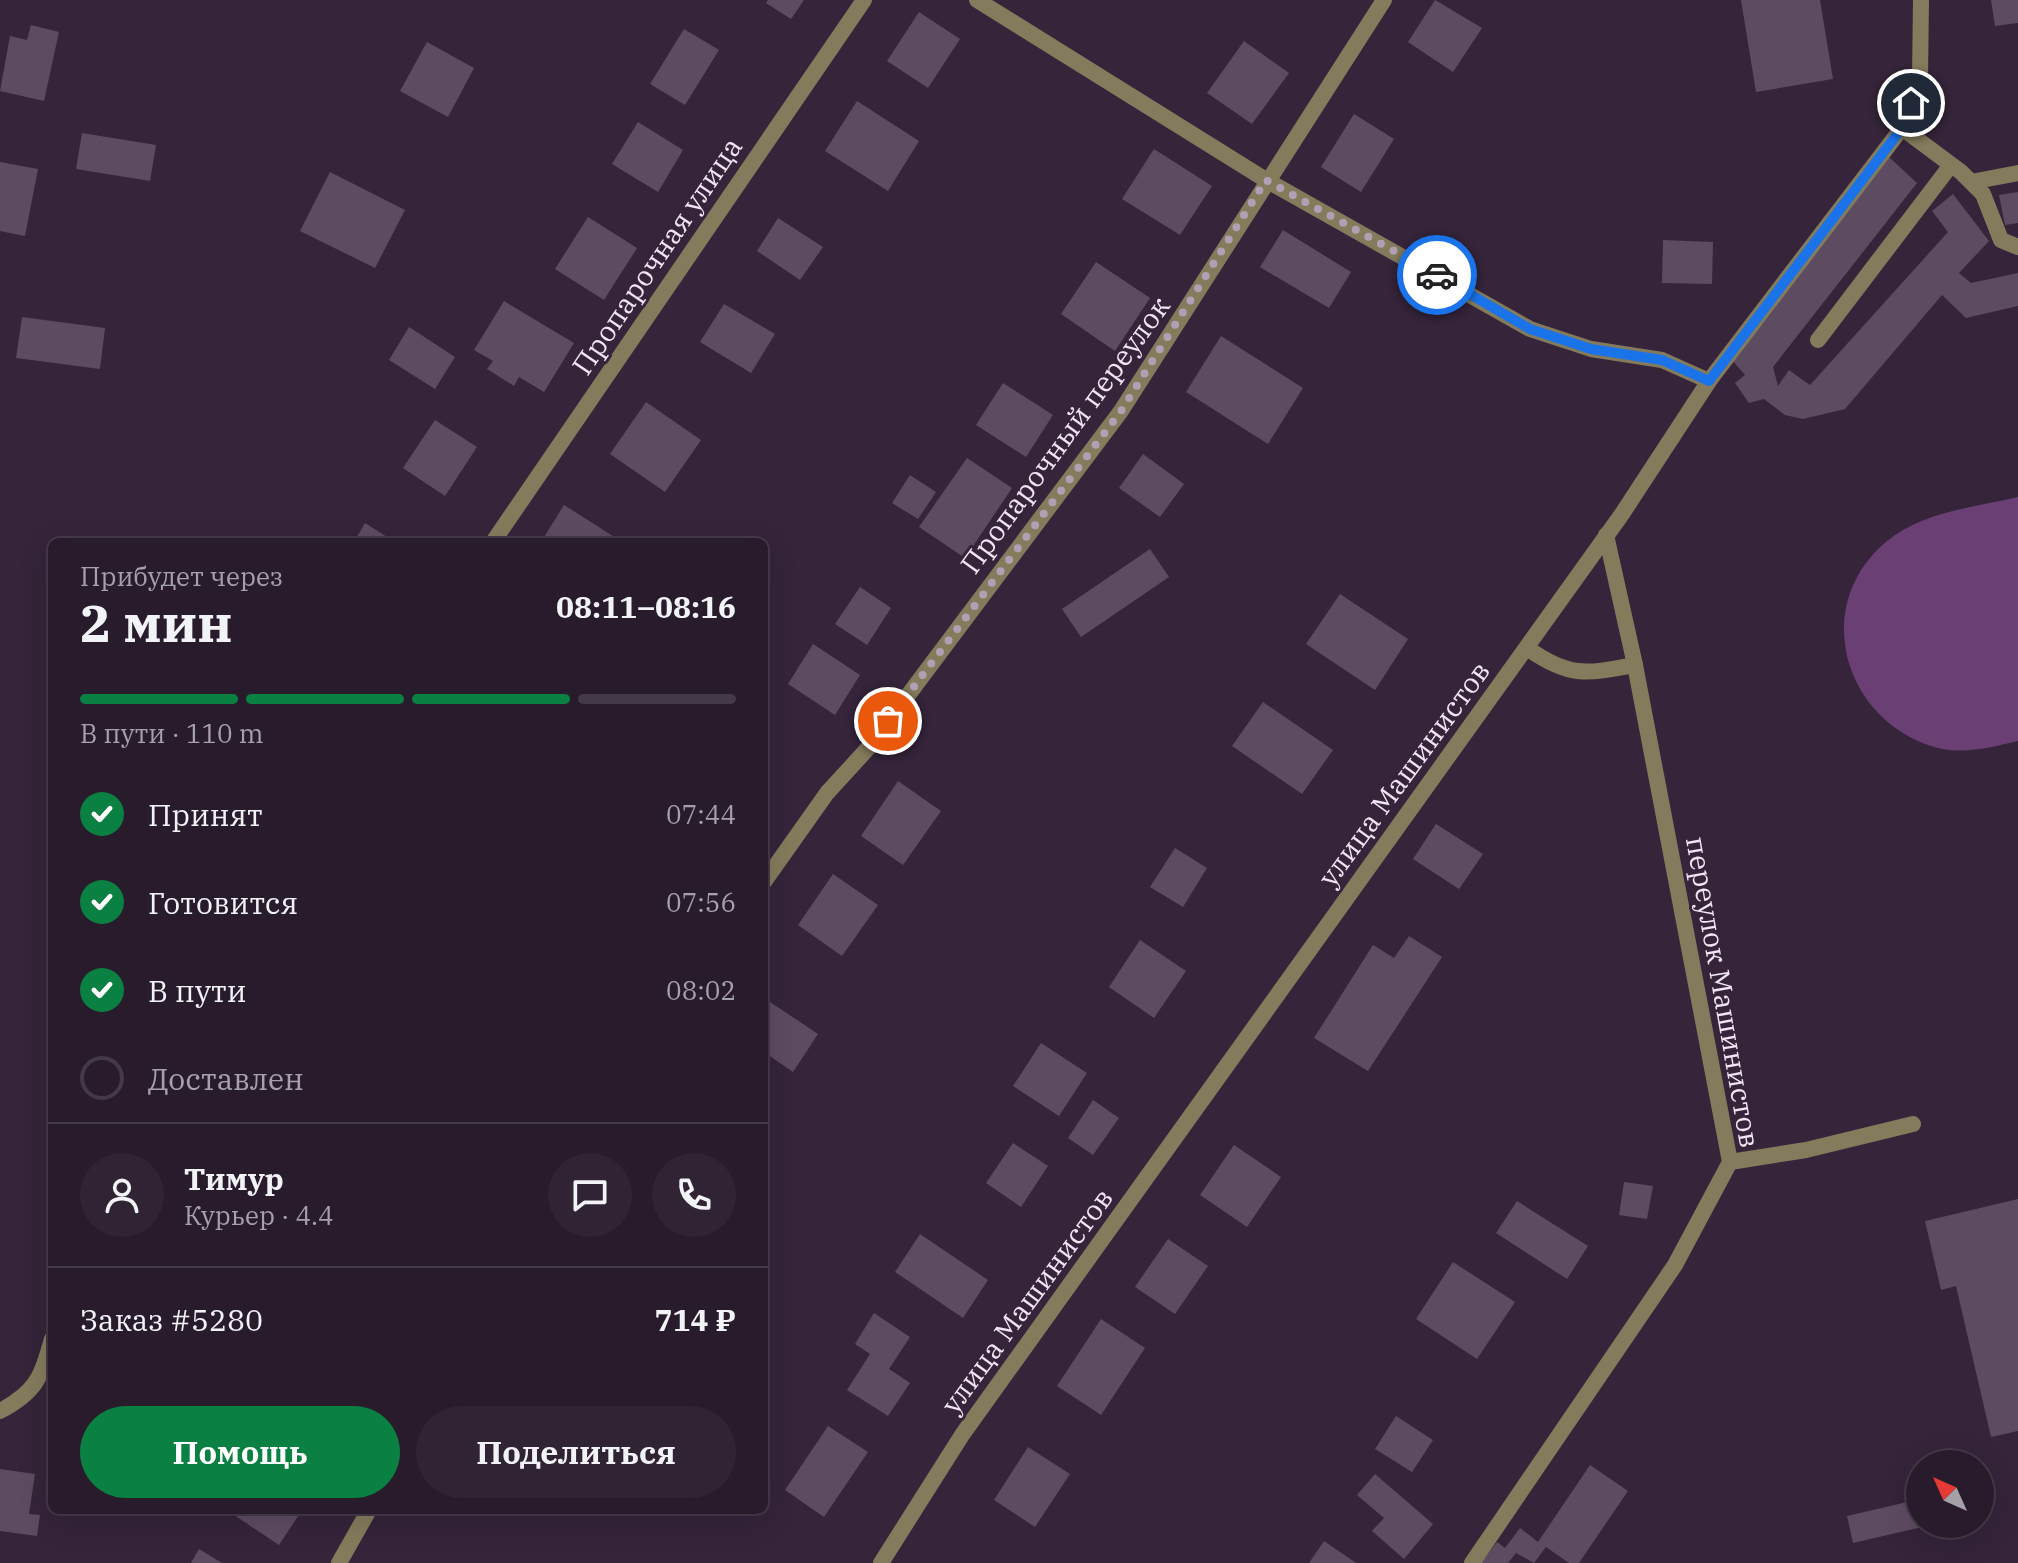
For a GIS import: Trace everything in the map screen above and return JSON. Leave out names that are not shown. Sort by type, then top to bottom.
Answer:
[{"type":"street","name":"Пропарочная улица","points":[[496,538],[864,0]]},
{"type":"street","points":[[977,0],[1266,180],[1530,329],[1591,349],[1662,360],[1709,381]]},
{"type":"street","name":"Пропарочный переулок","points":[[768,876],[827,793],[870,746],[1121,411],[1384,0]]},
{"type":"street","name":"улица Машинистов","points":[[881,1563],[962,1435],[1527,648],[1709,381],[1902,128],[1920,78],[1921,0]]},
{"type":"street","points":[[1902,128],[1983,194],[2001,240],[2018,247]]},
{"type":"street","points":[[1818,340],[1951,165]]},
{"type":"street","points":[[1971,182],[2018,173]]},
{"type":"street","name":"переулок Машинистов","points":[[1472,1563],[1675,1265],[1730,1162],[1635,665],[1606,535]]},
{"type":"street","points":[[1527,648],[1549,663],[1585,674],[1635,665]]},
{"type":"street","points":[[1730,1162],[1806,1150],[1913,1124]]},
{"type":"street","points":[[0,1411],[27,1397],[43,1370],[48,1353]]},
{"type":"street","points":[[339,1563],[367,1514]]},
{"type":"shaded area","points":[[2018,497],[2018,741],[1962,750],[1928,745],[1898,730],[1874,709],[1857,683],[1847,655],[1844,625],[1850,595],[1864,566],[1901,531],[1932,517]]},
{"type":"building","points":[[768,0],[804,0],[791,19],[766,3]]},
{"type":"building","points":[[1435,0],[1482,28],[1453,72],[1408,42]]},
{"type":"building","points":[[1741,0],[1820,0],[1833,79],[1756,92]]},
{"type":"building","points":[[1991,0],[2018,0],[2018,23],[1995,26]]},
{"type":"building","points":[[919,12],[960,39],[928,88],[887,61]]},
{"type":"building","points":[[31,25],[59,32],[44,101],[0,91],[10,36],[27,40]]},
{"type":"building","points":[[684,29],[719,50],[685,105],[650,84]]},
{"type":"building","points":[[1244,41],[1289,73],[1252,124],[1207,93]]},
{"type":"building","points":[[427,42],[474,68],[448,117],[400,91]]},
{"type":"building","points":[[857,101],[919,141],[888,191],[825,151]]},
{"type":"building","points":[[1354,114],[1394,139],[1361,192],[1321,167]]},
{"type":"building","points":[[638,122],[683,150],[658,192],[612,164]]},
{"type":"building","points":[[82,133],[156,145],[150,181],[76,169]]},
{"type":"building","points":[[1154,149],[1212,186],[1180,235],[1122,199]]},
{"type":"building","points":[[1889,157],[1917,183],[1773,367],[1778,386],[1789,370],[1810,385],[1948,232],[1932,211],[1953,194],[1989,241],[1959,273],[1971,283],[2018,273],[2018,306],[1966,318],[1942,295],[1845,409],[1803,419],[1785,415],[1764,399],[1749,403],[1735,383],[1745,375],[1731,359]]},
{"type":"building","points":[[0,162],[38,169],[25,236],[0,231]]},
{"type":"building","points":[[330,172],[405,210],[375,268],[300,231]]},
{"type":"building","points":[[2018,192],[2018,223],[2005,225],[1999,195]]},
{"type":"building","points":[[588,217],[637,248],[604,300],[555,269]]},
{"type":"building","points":[[778,218],[823,247],[800,280],[757,251]]},
{"type":"building","points":[[1283,230],[1351,272],[1329,308],[1260,267]]},
{"type":"building","points":[[1663,240],[1713,242],[1712,284],[1662,283]]},
{"type":"building","points":[[1096,262],[1150,298],[1115,351],[1061,314]]},
{"type":"building","points":[[504,301],[574,343],[544,392],[519,377],[514,386],[487,369],[493,361],[474,350]]},
{"type":"building","points":[[724,304],[775,334],[751,373],[700,342]]},
{"type":"building","points":[[22,317],[105,328],[100,369],[16,358]]},
{"type":"building","points":[[409,327],[455,357],[435,389],[389,360]]},
{"type":"building","points":[[1221,336],[1303,388],[1268,444],[1186,392]]},
{"type":"building","points":[[1003,383],[1053,415],[1026,457],[976,425]]},
{"type":"building","points":[[646,402],[701,440],[665,492],[610,454]]},
{"type":"building","points":[[435,420],[477,447],[445,496],[403,468]]},
{"type":"building","points":[[1143,454],[1184,484],[1160,517],[1119,488]]},
{"type":"building","points":[[967,458],[1012,488],[965,558],[919,527]]},
{"type":"building","points":[[910,475],[936,492],[918,519],[892,503]]},
{"type":"building","points":[[564,505],[616,538],[543,538]]},
{"type":"building","points":[[365,523],[389,538],[356,538]]},
{"type":"building","points":[[1150,549],[1169,577],[1081,637],[1062,609]]},
{"type":"building","points":[[860,587],[891,608],[867,645],[835,624]]},
{"type":"building","points":[[1340,594],[1408,639],[1375,690],[1306,644]]},
{"type":"building","points":[[813,644],[860,675],[835,715],[788,684]]},
{"type":"building","points":[[1263,702],[1333,750],[1302,794],[1232,746]]},
{"type":"building","points":[[898,781],[941,811],[903,865],[861,836]]},
{"type":"building","points":[[1436,824],[1483,854],[1459,889],[1413,859]]},
{"type":"building","points":[[1175,848],[1207,868],[1183,907],[1150,887]]},
{"type":"building","points":[[833,874],[878,905],[842,956],[798,925]]},
{"type":"building","points":[[1409,936],[1442,957],[1368,1071],[1314,1038],[1373,945],[1394,958]]},
{"type":"building","points":[[1140,940],[1186,971],[1154,1018],[1109,987]]},
{"type":"building","points":[[768,1001],[818,1034],[793,1072],[768,1055]]},
{"type":"building","points":[[1041,1043],[1087,1073],[1059,1116],[1013,1086]]},
{"type":"building","points":[[1093,1100],[1119,1118],[1093,1155],[1068,1138]]},
{"type":"building","points":[[1013,1143],[1048,1166],[1021,1207],[986,1183]]},
{"type":"building","points":[[1234,1145],[1281,1177],[1247,1227],[1200,1195]]},
{"type":"building","points":[[1624,1182],[1653,1186],[1647,1219],[1619,1215]]},
{"type":"building","points":[[2018,1199],[2018,1431],[1991,1437],[1956,1286],[1941,1290],[1925,1221]]},
{"type":"building","points":[[1517,1201],[1588,1246],[1567,1279],[1496,1233]]},
{"type":"building","points":[[920,1234],[988,1280],[963,1318],[895,1272]]},
{"type":"building","points":[[1168,1239],[1208,1266],[1175,1314],[1135,1287]]},
{"type":"building","points":[[1453,1262],[1515,1302],[1477,1359],[1416,1319]]},
{"type":"building","points":[[874,1313],[910,1337],[889,1369],[910,1383],[888,1416],[847,1390],[870,1354],[855,1344]]},
{"type":"building","points":[[1101,1319],[1145,1348],[1101,1415],[1057,1386]]},
{"type":"building","points":[[1396,1416],[1433,1440],[1412,1472],[1375,1449]]},
{"type":"building","points":[[828,1426],[868,1452],[824,1517],[785,1490]]},
{"type":"building","points":[[1028,1447],[1070,1474],[1035,1527],[994,1500]]},
{"type":"building","points":[[1590,1465],[1628,1491],[1579,1563],[1569,1563],[1546,1547],[1534,1563],[1516,1553],[1508,1563],[1481,1563],[1497,1542],[1505,1548],[1520,1528],[1538,1542]]},
{"type":"building","points":[[0,1469],[35,1474],[29,1514],[40,1515],[37,1536],[0,1531]]},
{"type":"building","points":[[1375,1474],[1433,1524],[1404,1559],[1372,1531],[1384,1518],[1357,1495]]},
{"type":"building","points":[[1906,1502],[1906,1531],[1853,1543],[1847,1516]]},
{"type":"building","points":[[235,1514],[299,1514],[279,1545]]},
{"type":"building","points":[[1324,1541],[1356,1563],[1309,1563]]},
{"type":"building","points":[[199,1549],[222,1563],[191,1563]]},
{"type":"way so far","points":[[888,721],[1121,411],[1246,217],[1266,180],[1437,275]]},
{"type":"route","points":[[1437,275],[1530,329],[1591,349],[1662,360],[1709,381],[1902,128],[1911,103]]}]
